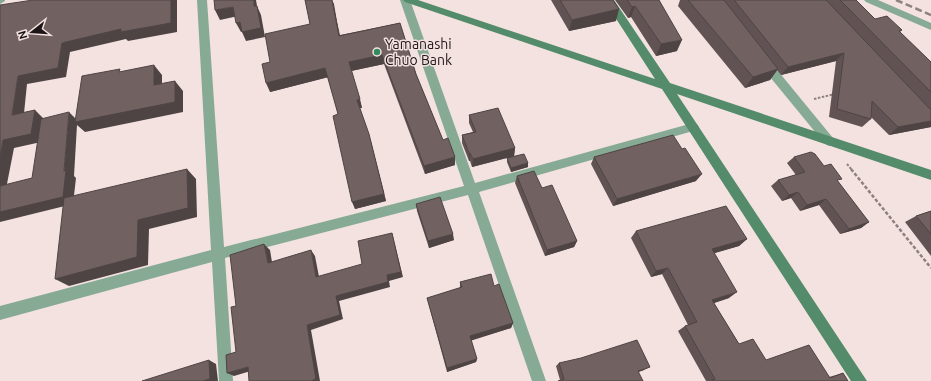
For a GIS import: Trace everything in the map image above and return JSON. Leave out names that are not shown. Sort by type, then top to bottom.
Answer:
[{"type":"street","points":[[202,0],[226,381]]},
{"type":"street","points":[[405,0],[539,381]]},
{"type":"street","points":[[408,0],[931,175]]},
{"type":"street","points":[[609,0],[860,381]]},
{"type":"street","points":[[869,0],[931,27]]},
{"type":"street","points":[[758,55],[796,104],[829,141]]},
{"type":"street","points":[[0,313],[218,254],[471,190],[693,127]]},
{"type":"path","points":[[796,104],[841,92]]},
{"type":"path","points":[[829,141],[931,268]]},
{"type":"building","points":[[33,0],[171,0],[171,23],[121,32],[121,29],[62,43],[58,68],[18,76],[12,115],[35,110],[31,134],[3,140],[0,157],[0,5]]},
{"type":"building","points":[[214,0],[254,0],[254,6],[257,6],[261,28],[242,32],[240,22],[236,23],[233,7],[215,10]]},
{"type":"building","points":[[305,0],[332,0],[339,36],[400,23],[416,74],[443,140],[448,138],[455,157],[424,166],[382,55],[349,62],[360,99],[357,100],[369,134],[384,194],[352,202],[333,116],[338,114],[325,68],[266,83],[262,64],[270,62],[265,34],[310,24]]},
{"type":"building","points":[[560,0],[613,0],[619,9],[572,20]]},
{"type":"building","points":[[627,0],[659,0],[682,40],[661,44],[635,6],[632,7]]},
{"type":"building","points":[[688,0],[724,0],[778,69],[753,77]]},
{"type":"building","points":[[734,0],[826,0],[931,110],[931,121],[898,127],[872,101],[871,119],[837,109],[844,53],[788,67]]},
{"type":"building","points":[[840,0],[856,0],[875,19],[887,16],[902,30],[899,31],[931,62],[931,92]]},
{"type":"building","points":[[154,65],[154,85],[175,81],[175,102],[75,122],[82,76],[120,69],[119,72]]},
{"type":"building","points":[[498,108],[515,148],[473,159],[462,135],[476,132],[469,115]]},
{"type":"building","points":[[69,112],[63,197],[0,212],[0,186],[32,178],[41,119]]},
{"type":"building","points":[[673,135],[682,149],[685,148],[702,174],[617,199],[594,157]]},
{"type":"building","points":[[811,152],[815,154],[824,166],[831,164],[842,179],[837,180],[869,222],[849,229],[826,199],[807,205],[798,192],[789,195],[778,180],[805,172],[794,157]]},
{"type":"building","points":[[524,154],[528,163],[511,168],[507,158]]},
{"type":"building","points":[[187,169],[188,208],[138,220],[137,257],[55,279],[64,198]]},
{"type":"building","points":[[534,171],[542,188],[552,185],[577,241],[547,250],[517,176]]},
{"type":"building","points":[[440,197],[453,234],[428,241],[416,204]]},
{"type":"building","points":[[726,206],[747,239],[712,249],[737,292],[712,300],[739,344],[753,339],[766,360],[809,345],[830,378],[843,373],[848,381],[712,381],[715,379],[685,326],[697,322],[668,268],[656,271],[636,231]]},
{"type":"building","points":[[931,211],[931,234],[916,216]]},
{"type":"building","points":[[392,233],[401,272],[387,275],[388,282],[336,296],[340,315],[307,325],[316,379],[311,381],[249,381],[248,367],[227,373],[226,355],[236,352],[231,307],[236,306],[230,255],[264,244],[268,263],[311,250],[316,277],[362,264],[358,241]]},
{"type":"building","points":[[491,274],[494,286],[499,284],[513,323],[470,336],[477,359],[447,368],[427,298],[462,287],[460,282]]},
{"type":"building","points":[[637,340],[650,367],[638,371],[643,381],[558,381],[564,379],[559,363],[581,358]]},
{"type":"building","points":[[209,360],[210,379],[203,381],[142,381]]},
{"type":"railway","points":[[896,0],[931,15]]},
{"type":"place","name":"Yamanashi Chuo Bank","points":[[377,52]]}]
